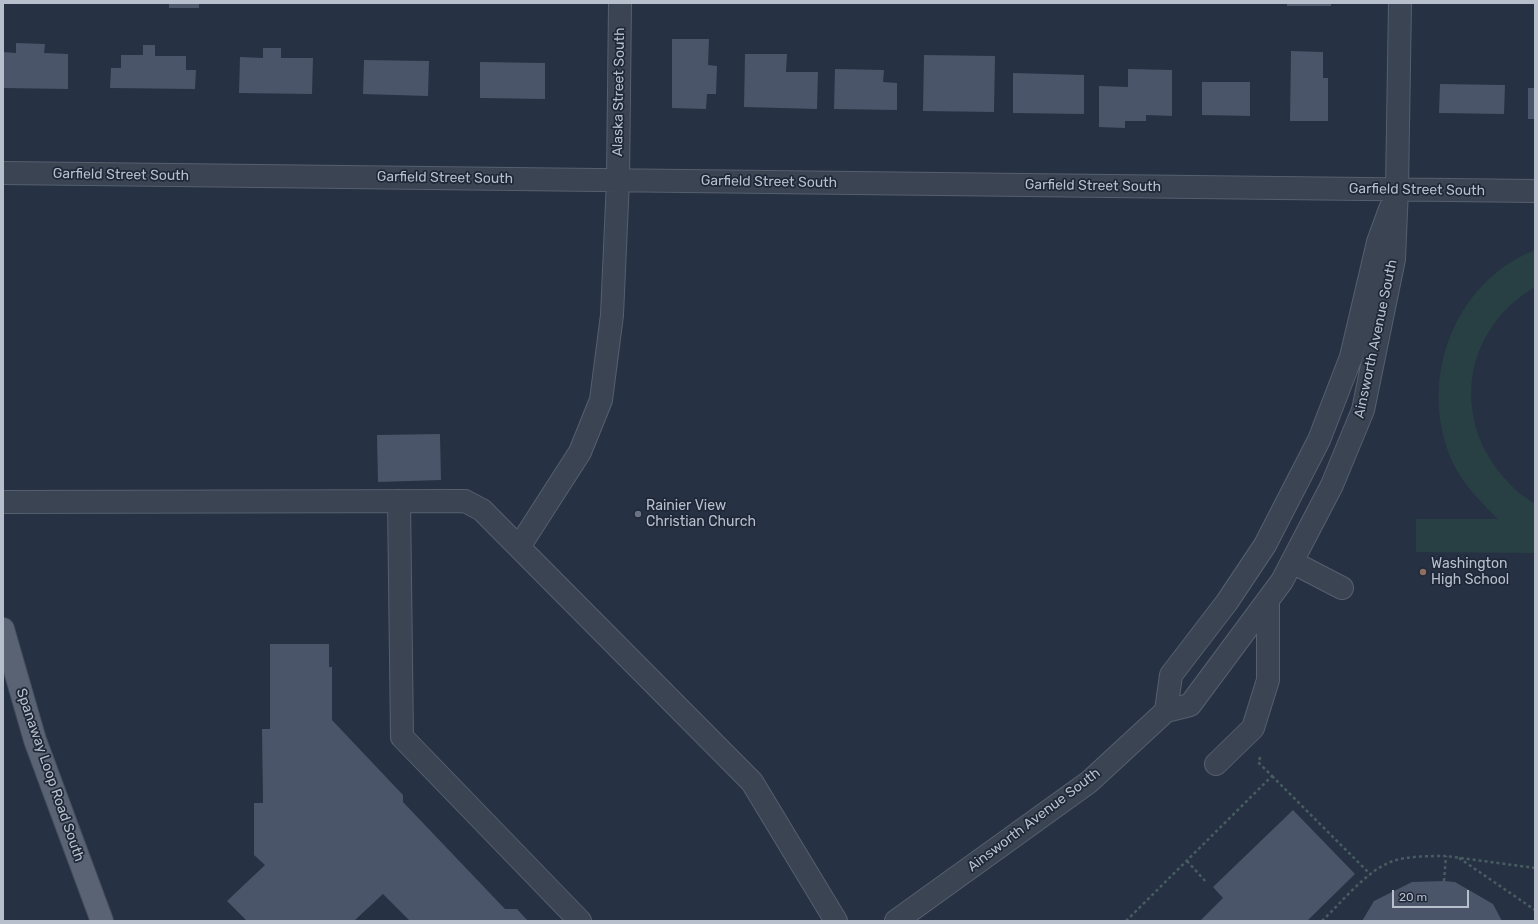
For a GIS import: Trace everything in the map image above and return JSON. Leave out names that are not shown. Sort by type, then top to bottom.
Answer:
[{"type":"main road","name":"Spanaway Loop Road South","points":[[3,629],[35,740],[102,921]]},
{"type":"street","name":"Alaska Street South","points":[[519,546],[580,452],[601,400],[612,315],[618,180],[620,3]]},
{"type":"street","name":"Ainsworth Avenue South","points":[[896,921],[1089,782],[1166,711],[1190,705],[1282,581],[1332,485],[1363,410],[1394,259],[1397,189],[1400,3]]},
{"type":"street","name":"Garfield Street South","points":[[3,173],[1535,191]]},
{"type":"street","name":"Ainsworth Avenue South","points":[[1166,711],[1171,675],[1227,602],[1265,545],[1319,440],[1351,357],[1378,242],[1397,189]]},
{"type":"street","points":[[399,501],[402,736],[580,921]]},
{"type":"street","points":[[3,502],[466,501],[482,510],[519,546],[752,782],[836,921]]},
{"type":"street","points":[[1292,562],[1342,588]]},
{"type":"street","points":[[1216,764],[1253,728],[1268,680],[1268,600]]},
{"type":"path","points":[[1272,776],[1370,874]]},
{"type":"path","points":[[1322,921],[1370,874],[1393,861],[1432,856],[1446,856],[1535,868]]},
{"type":"path","points":[[1444,881],[1446,856]]},
{"type":"path","points":[[1459,858],[1535,910]]},
{"type":"path","points":[[1187,861],[1207,883]]},
{"type":"green space","points":[[1535,250],[1535,287],[1507,309],[1487,335],[1475,365],[1471,395],[1476,426],[1488,455],[1508,482],[1535,504],[1535,553],[1416,552],[1416,519],[1498,519],[1468,487],[1454,465],[1443,434],[1439,403],[1441,371],[1449,340],[1462,312],[1482,286],[1506,265]]},
{"type":"building","points":[[169,3],[199,3],[199,8],[169,8]]},
{"type":"building","points":[[1287,3],[1331,3],[1331,6],[1287,6]]},
{"type":"building","points":[[672,39],[709,39],[708,65],[717,66],[716,94],[707,94],[706,109],[672,108]]},
{"type":"building","points":[[16,43],[45,44],[44,53],[68,54],[68,89],[3,88],[3,52],[16,53]]},
{"type":"building","points":[[143,45],[155,45],[155,56],[186,56],[186,70],[196,70],[195,89],[110,88],[111,68],[121,68],[121,55],[143,55]]},
{"type":"building","points":[[263,48],[281,48],[281,58],[313,58],[312,94],[239,93],[240,57],[263,58]]},
{"type":"building","points":[[1291,51],[1323,52],[1323,78],[1328,78],[1328,121],[1290,121]]},
{"type":"building","points":[[745,54],[787,54],[786,72],[818,72],[817,109],[744,107]]},
{"type":"building","points":[[924,55],[995,56],[994,112],[923,111]]},
{"type":"building","points":[[364,60],[429,61],[428,96],[363,94]]},
{"type":"building","points":[[480,62],[545,63],[545,99],[480,98]]},
{"type":"building","points":[[835,69],[884,70],[883,82],[897,83],[897,110],[834,109]]},
{"type":"building","points":[[1128,69],[1172,70],[1172,116],[1146,115],[1146,121],[1125,121],[1125,128],[1099,127],[1099,86],[1128,87]]},
{"type":"building","points":[[1013,73],[1084,75],[1084,114],[1013,113]]},
{"type":"building","points":[[1202,82],[1250,82],[1250,116],[1202,115]]},
{"type":"building","points":[[1440,84],[1505,85],[1504,114],[1439,113]]},
{"type":"building","points":[[1528,88],[1535,88],[1535,119],[1528,119]]},
{"type":"building","points":[[440,434],[441,480],[378,482],[377,435]]},
{"type":"building","points":[[270,644],[329,644],[329,667],[332,667],[332,720],[403,795],[403,802],[505,909],[517,909],[528,921],[410,921],[383,894],[354,921],[247,921],[227,901],[265,865],[254,855],[254,803],[263,803],[262,729],[270,729]]},
{"type":"building","points":[[1293,810],[1355,874],[1307,921],[1200,921],[1223,898],[1213,887]]},
{"type":"building","points":[[1412,882],[1455,882],[1493,904],[1502,921],[1362,921],[1374,901]]},
{"type":"place","name":"Rainier View Christian Church","points":[[638,514]]},
{"type":"place","name":"Washington High School","points":[[1423,572]]}]
